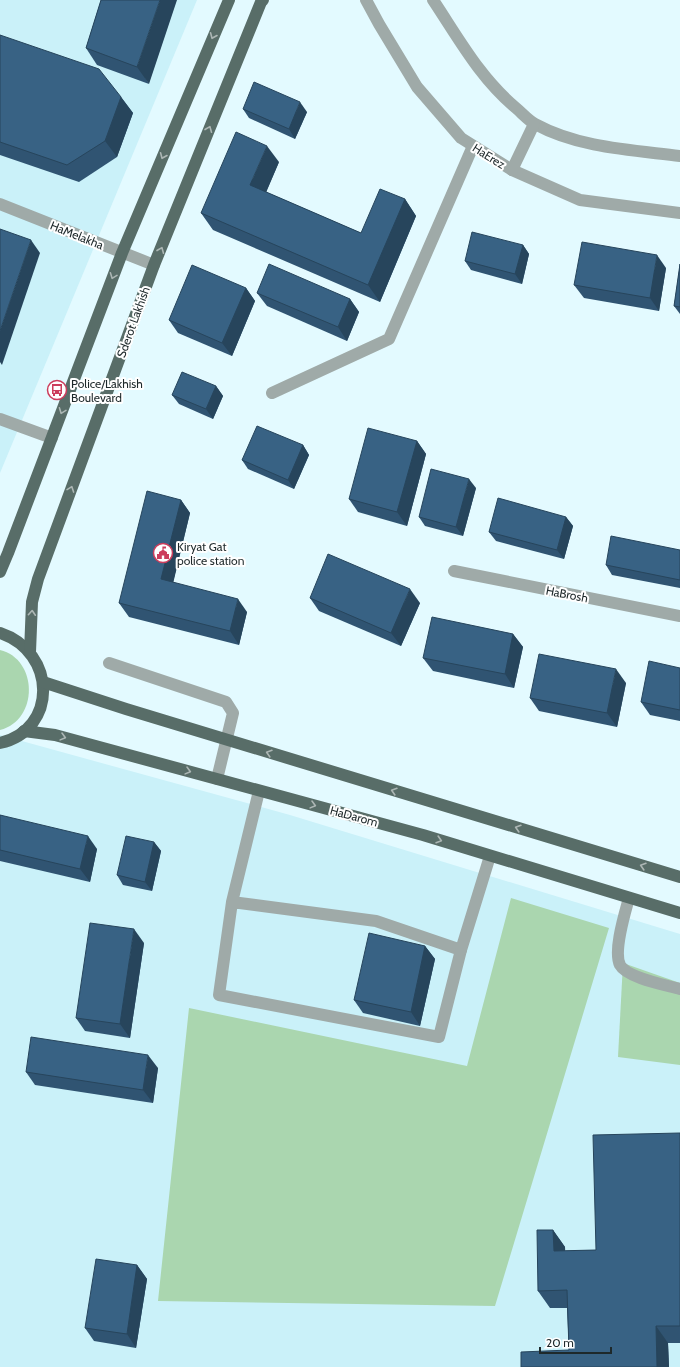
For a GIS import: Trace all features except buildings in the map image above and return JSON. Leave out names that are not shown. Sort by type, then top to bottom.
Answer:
[{"type":"main road","points":[[0,572],[122,253],[229,0]]},
{"type":"main road","name":"Sderot Lakhish","points":[[30,652],[32,602],[38,579],[154,265],[263,0]]},
{"type":"main road","points":[[0,563],[8,553]]},
{"type":"main road","points":[[0,634],[10,636],[21,643],[30,652],[41,671],[43,682],[43,696],[40,709],[33,721],[24,731],[8,741],[0,743]]},
{"type":"main road","points":[[43,682],[226,740],[680,877]]},
{"type":"main road","name":"HaDarom","points":[[24,731],[55,735],[259,790],[424,836],[680,913]]},
{"type":"street","name":"HaErez","points":[[366,0],[417,87],[461,138],[512,170],[580,200],[680,213]]},
{"type":"street","points":[[433,0],[477,68],[502,96],[534,124],[594,145],[680,156]]},
{"type":"street","points":[[512,170],[534,124]]},
{"type":"street","points":[[272,393],[389,339],[473,146]]},
{"type":"street","name":"HaMelakha","points":[[0,204],[154,265]]},
{"type":"street","points":[[0,419],[52,438]]},
{"type":"street","name":"HaBrosh","points":[[454,571],[680,616]]},
{"type":"street","points":[[109,664],[226,702],[233,713],[217,779]]},
{"type":"street","points":[[259,790],[232,902],[220,995],[439,1036],[461,950],[490,856]]},
{"type":"street","points":[[629,898],[617,950],[620,964],[633,975],[680,989]]},
{"type":"street","points":[[232,902],[376,922],[461,950]]},
{"type":"shaded area","points":[[0,0],[197,0],[0,473]]},
{"type":"shaded area","points":[[0,735],[290,815],[680,934],[680,1367],[0,1367]]},
{"type":"green space","points":[[0,650],[13,656],[22,665],[27,677],[29,690],[27,703],[22,715],[13,724],[0,730]]},
{"type":"green space","points":[[511,898],[609,928],[495,1306],[158,1301],[189,1008],[467,1066]]},
{"type":"green space","points":[[623,963],[680,983],[680,1065],[618,1057]]},
{"type":"place","name":"Police/Lakhish Boulevard","points":[[57,390]]},
{"type":"place","name":"Kiryat Gat police station","points":[[163,553]]}]
